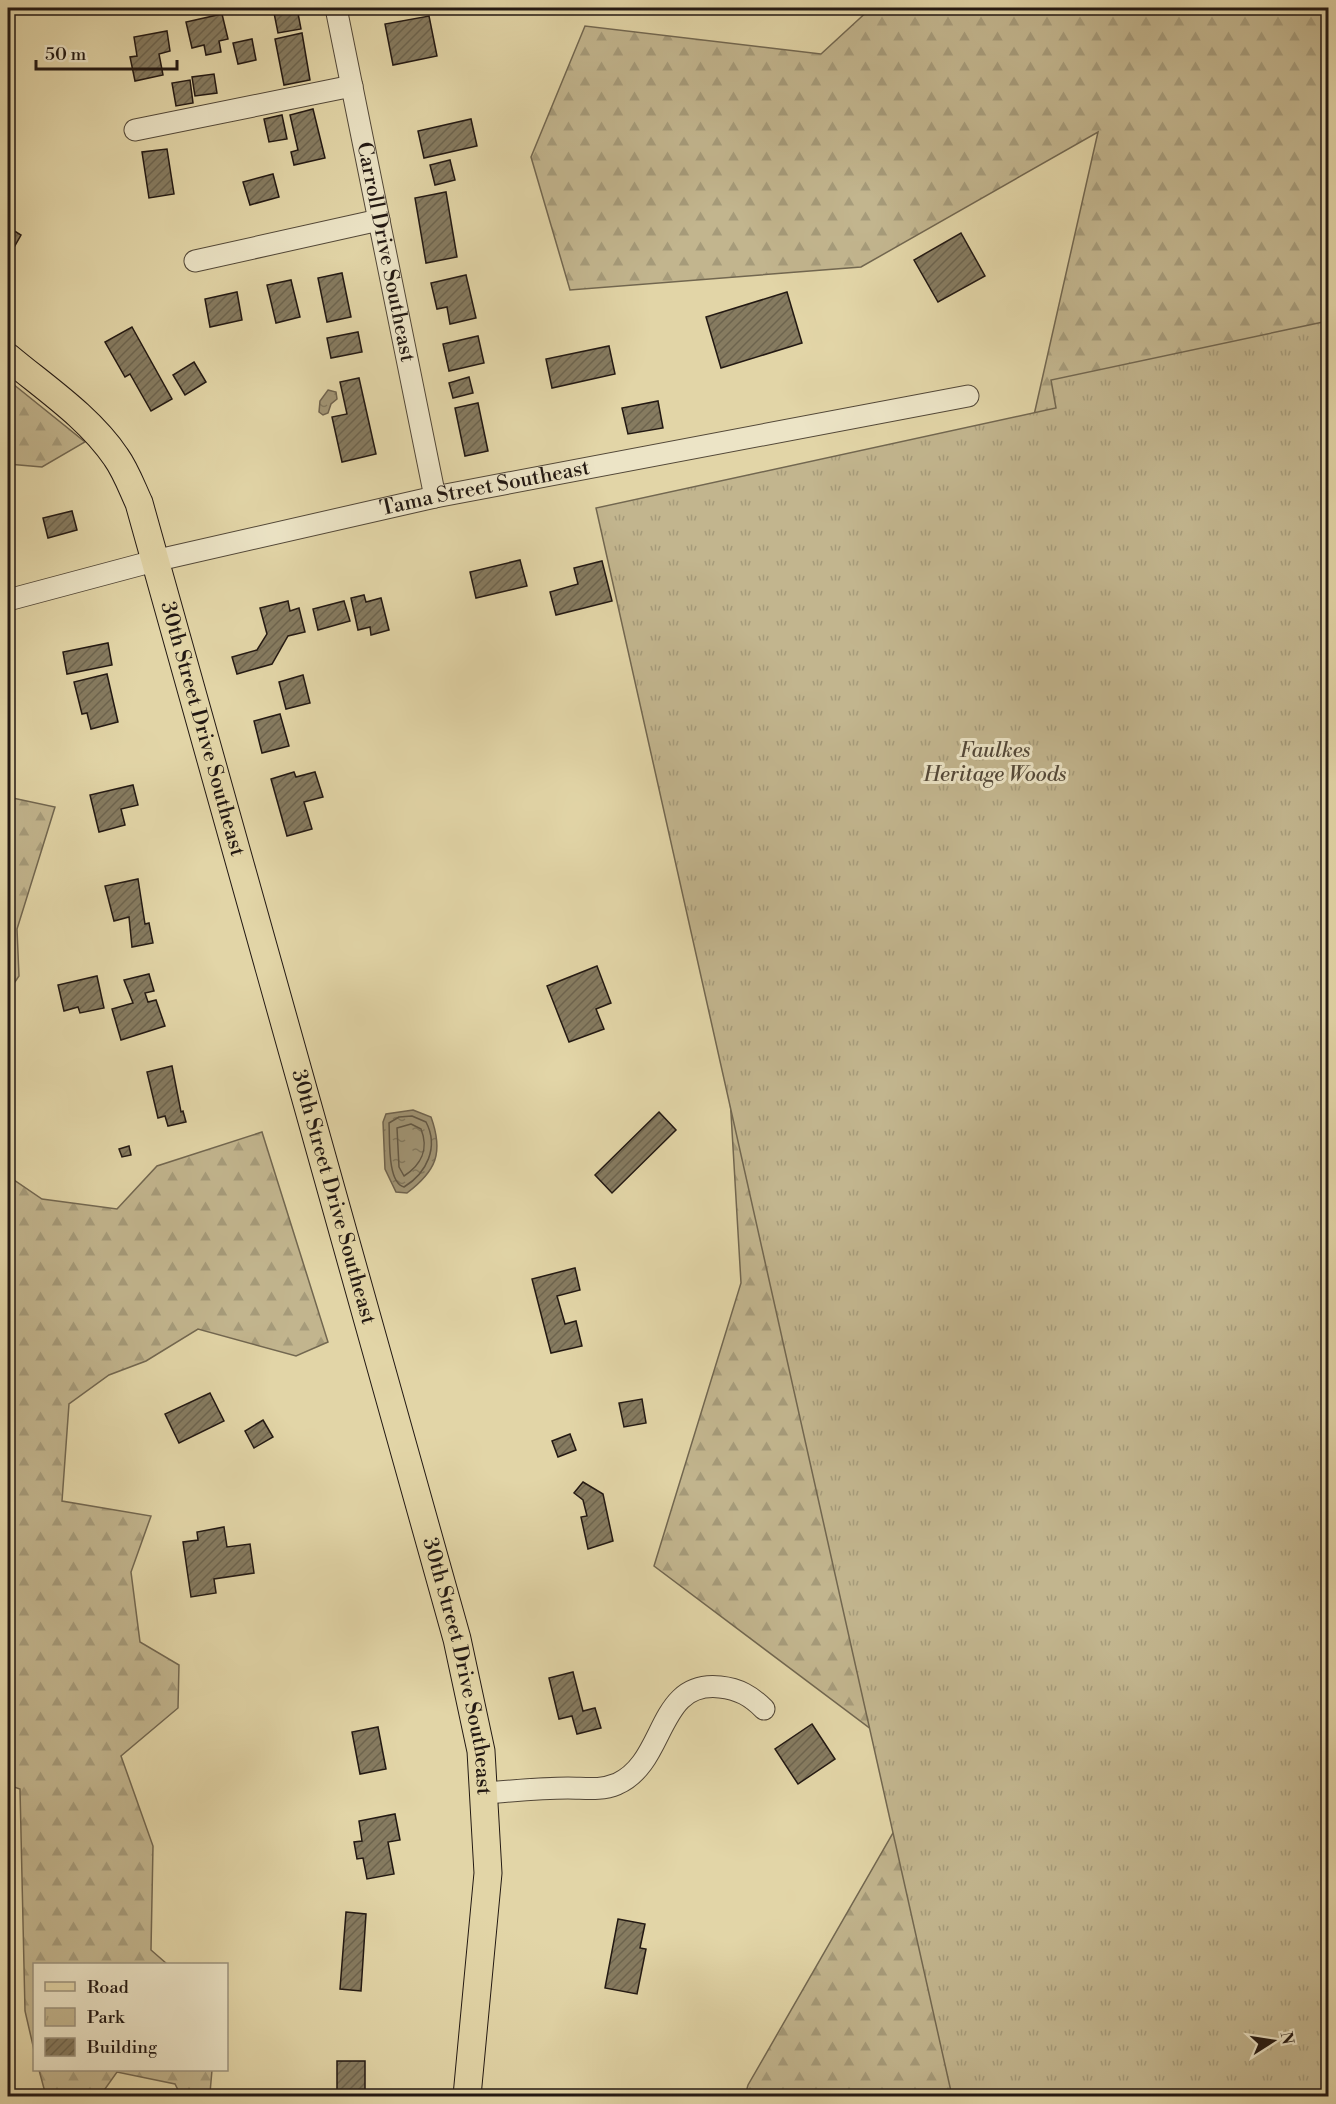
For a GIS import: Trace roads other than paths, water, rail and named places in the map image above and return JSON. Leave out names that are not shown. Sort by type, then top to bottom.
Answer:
[{"type":"main road","name":"30th Street Drive Southeast","points":[[8,357],[81,418],[118,459],[139,503],[457,1639],[481,1751],[488,1873],[467,2097]]},
{"type":"street","name":"Carroll Drive Southeast","points":[[336,8],[435,497]]},
{"type":"street","points":[[135,130],[352,86]]},
{"type":"street","points":[[195,261],[379,220]]},
{"type":"street","name":"Tama Street Southeast","points":[[8,600],[154,561],[435,497],[968,396]]},
{"type":"street","points":[[485,1793],[569,1788],[590,1790],[615,1785],[642,1766],[655,1747],[662,1723],[674,1705],[691,1692],[710,1686],[731,1688],[750,1695],[764,1709]]},
{"type":"water","points":[[328,390],[336,392],[337,399],[331,404],[328,413],[323,415],[319,412],[320,401]]},
{"type":"water","points":[[413,1110],[431,1117],[437,1151],[431,1169],[417,1185],[407,1193],[396,1192],[385,1169],[383,1122],[386,1114]]},
{"type":"park label","name":"Faulkes Heritage Woods","points":[[995,763]]}]
